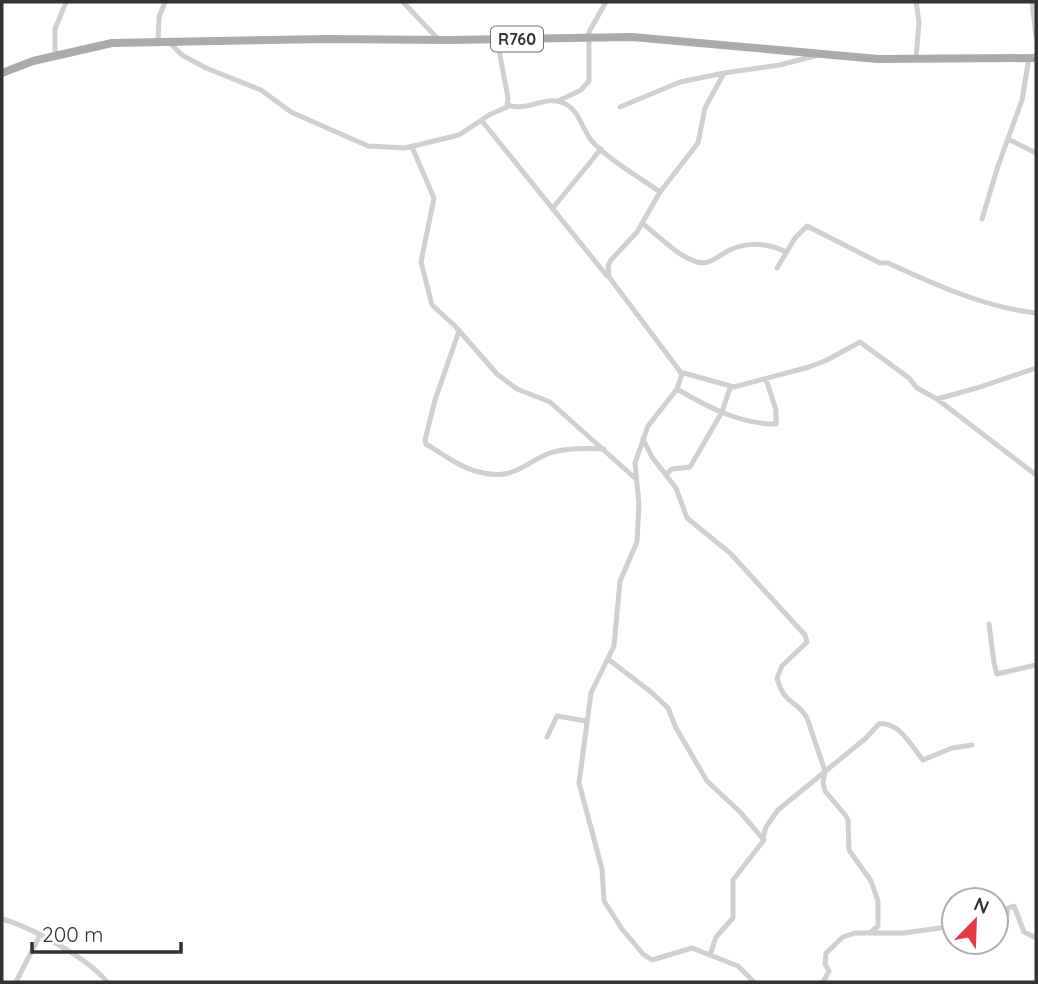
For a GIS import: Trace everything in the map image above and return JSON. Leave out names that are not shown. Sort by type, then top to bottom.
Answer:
[{"type":"main road","name":"R760","points":[[2,73],[55,55],[113,43],[327,38],[439,40],[632,37],[878,59],[1033,58]]},
{"type":"street","points":[[55,55],[55,29],[66,2]]},
{"type":"street","points":[[158,42],[159,17],[165,2]]},
{"type":"street","points":[[403,2],[439,40]]},
{"type":"street","points":[[170,43],[187,58],[225,77],[261,90],[291,112],[360,144],[397,149],[458,135],[509,105],[522,108],[558,101],[581,90],[589,80],[587,38],[606,2]]},
{"type":"street","points":[[916,2],[919,22],[916,58]]},
{"type":"street","points":[[1032,2],[1036,37]]},
{"type":"street","points":[[497,39],[509,105]]},
{"type":"street","points":[[620,107],[680,82],[780,65],[821,54]]},
{"type":"street","points":[[982,219],[1022,100],[1033,58]]},
{"type":"street","points":[[608,277],[611,260],[643,224],[660,192],[698,143],[705,108],[724,74]]},
{"type":"street","points":[[558,101],[574,111],[590,139],[601,149],[660,192]]},
{"type":"street","points":[[482,121],[608,277],[682,377],[677,389],[654,417],[635,463],[639,529],[634,553],[622,573],[614,646],[591,693],[586,721],[579,783],[601,869],[604,901],[622,929],[643,954],[652,960],[692,948],[738,966],[754,982]]},
{"type":"street","points":[[1008,139],[1036,153]]},
{"type":"street","points":[[412,147],[434,198],[421,262],[432,305],[497,374],[517,390],[550,401],[636,479]]},
{"type":"street","points":[[552,209],[601,149]]},
{"type":"street","points":[[643,224],[698,262],[714,261],[727,251],[753,244],[774,246],[786,252]]},
{"type":"street","points":[[777,268],[807,226],[880,263],[888,263],[969,297],[1036,313]]},
{"type":"street","points":[[459,331],[435,400],[426,444],[467,468],[493,474],[519,471],[537,459],[559,450],[604,449]]},
{"type":"street","points":[[680,372],[730,388],[827,360],[860,342],[909,377],[917,388],[937,399],[1036,475]]},
{"type":"street","points":[[937,399],[1036,368]]},
{"type":"street","points":[[677,389],[709,408],[755,423],[777,423],[776,410],[766,379]]},
{"type":"street","points":[[666,474],[672,469],[690,467],[722,412],[730,388]]},
{"type":"street","points":[[643,439],[652,457],[679,494],[687,518],[730,553],[805,635],[807,642],[782,666],[777,678],[785,698],[803,711],[807,718],[825,771],[822,783],[825,792],[849,820],[849,850],[871,881],[878,901],[878,926],[870,933]]},
{"type":"street","points":[[989,624],[997,674],[1036,665]]},
{"type":"street","points":[[608,659],[668,708],[676,728],[707,781],[763,838]]},
{"type":"street","points":[[547,737],[557,716],[586,721]]},
{"type":"street","points":[[710,956],[716,937],[733,918],[733,880],[764,842],[766,827],[778,810],[866,738],[879,724],[889,724],[898,730],[923,760],[952,748],[972,745]]},
{"type":"street","points":[[1010,907],[1014,906],[1024,932],[1036,938]]},
{"type":"street","points":[[2,919],[17,923],[40,935],[87,964],[107,982]]},
{"type":"street","points":[[878,926],[886,933]]},
{"type":"street","points":[[824,982],[829,971],[825,964],[826,953],[851,933],[904,933],[940,928]]},
{"type":"street","points":[[16,982],[40,935]]}]
